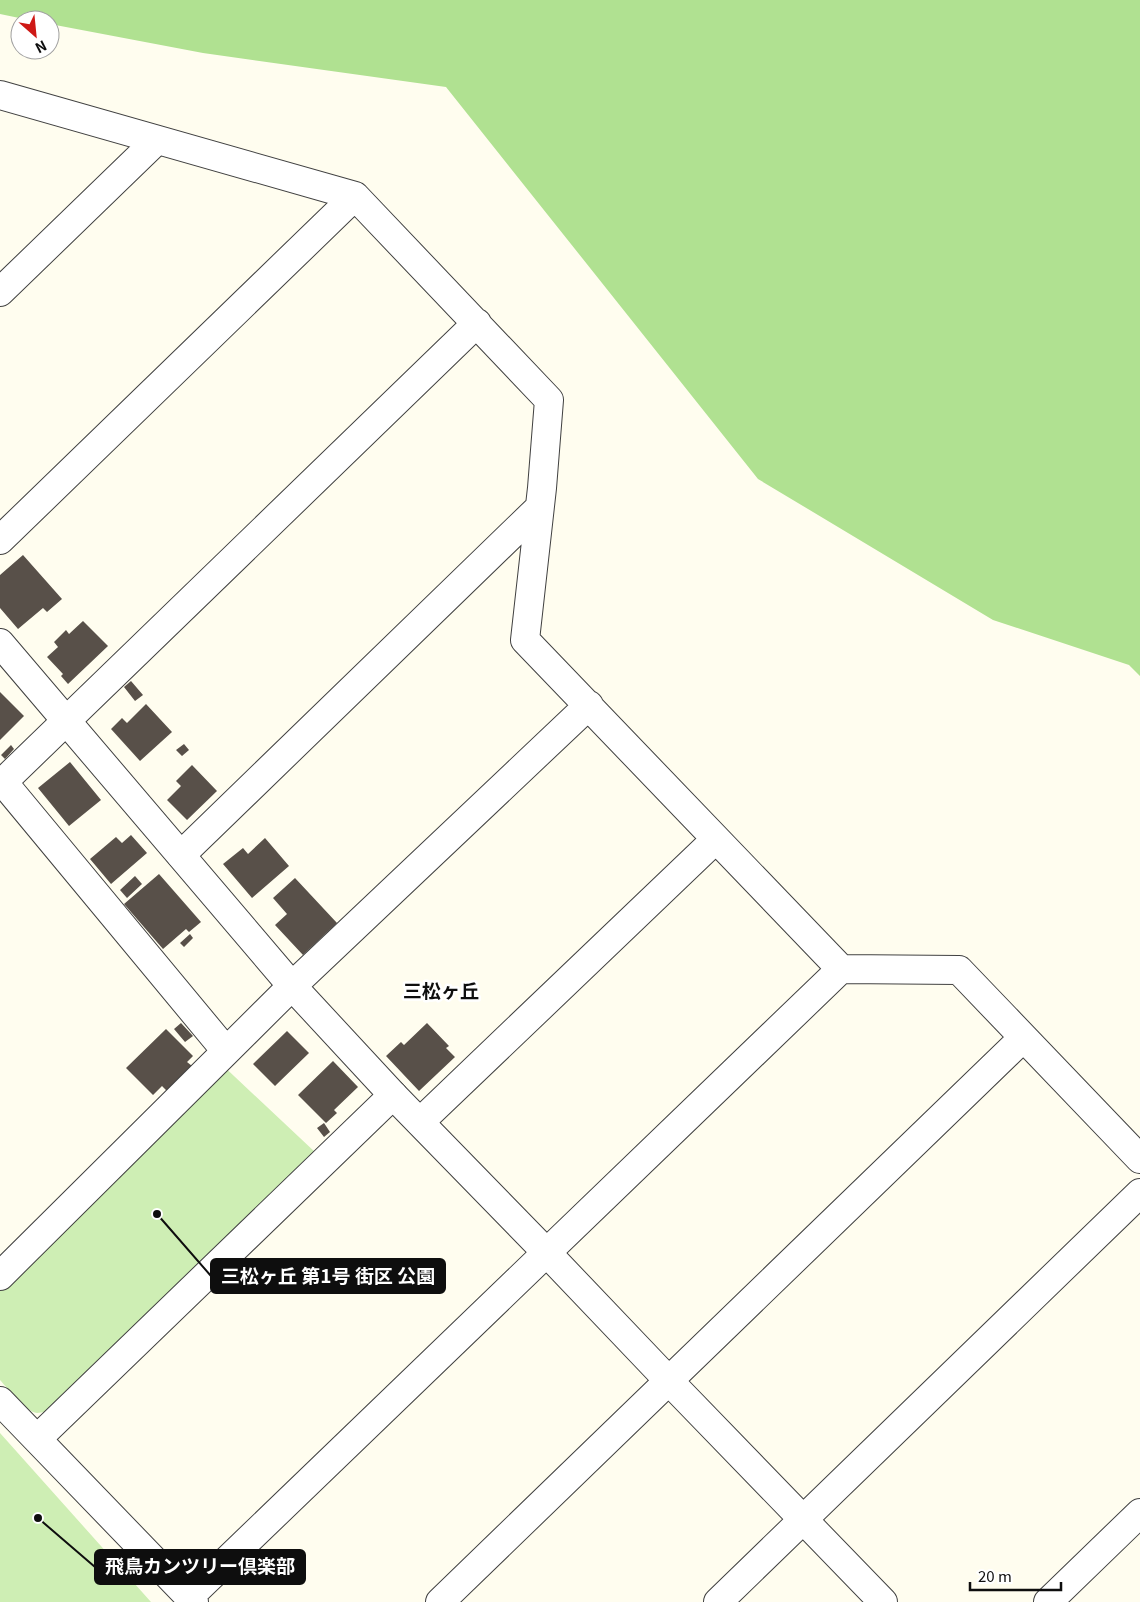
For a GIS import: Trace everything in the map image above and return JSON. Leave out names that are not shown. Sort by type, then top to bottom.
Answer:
[{"type":"street","points":[[0,95],[355,196],[549,400],[525,640],[841,969]]},
{"type":"street","points":[[0,292],[157,140]]},
{"type":"street","points":[[0,540],[355,196]]},
{"type":"street","points":[[226,1051],[3,782],[477,323]]},
{"type":"street","points":[[181,855],[539,508]]},
{"type":"street","points":[[0,643],[292,986],[668,1381],[883,1602]]},
{"type":"street","points":[[0,1276],[292,986],[589,705]]},
{"type":"street","points":[[420,1122],[716,839]]},
{"type":"street","points":[[0,1401],[192,1599],[547,1252],[841,969],[959,970],[1140,1159]]},
{"type":"street","points":[[440,1602],[1024,1038]]},
{"type":"street","points":[[37,1439],[394,1095]]},
{"type":"street","points":[[718,1602],[1140,1193]]},
{"type":"street","points":[[1048,1602],[1140,1513]]},
{"type":"green space","points":[[0,0],[1140,0],[1140,676],[1129,665],[993,620],[758,479],[446,87],[203,53],[60,26],[60,10],[10,10],[10,16],[0,14]]},
{"type":"green space","points":[[217,1060],[316,1153],[53,1408],[37,1413],[33,1412],[17,1400],[0,1380],[0,1276]]},
{"type":"green space","points":[[0,1433],[151,1602],[0,1602]]},
{"type":"building","points":[[23,555],[62,599],[47,612],[43,608],[18,629],[0,608],[0,575]]},
{"type":"building","points":[[83,621],[108,646],[68,684],[61,676],[63,674],[47,657],[58,647],[54,642],[66,630],[69,634]]},
{"type":"building","points":[[131,681],[143,695],[135,701],[124,687]]},
{"type":"building","points":[[0,692],[24,716],[0,740]]},
{"type":"building","points":[[146,704],[172,732],[140,761],[111,729],[122,718],[127,723]]},
{"type":"building","points":[[184,744],[189,750],[182,756],[176,750]]},
{"type":"building","points":[[11,745],[14,749],[5,759],[1,755]]},
{"type":"building","points":[[70,762],[101,800],[69,826],[38,788]]},
{"type":"building","points":[[192,765],[217,791],[187,820],[167,800],[181,786],[176,781]]},
{"type":"building","points":[[131,835],[147,853],[111,884],[90,859],[116,837],[122,843]]},
{"type":"building","points":[[265,838],[289,866],[252,898],[223,864],[243,848],[248,854]]},
{"type":"building","points":[[159,874],[201,922],[189,932],[186,929],[163,949],[124,904]]},
{"type":"building","points":[[135,876],[142,884],[127,898],[120,890]]},
{"type":"building","points":[[295,878],[337,923],[303,955],[275,925],[287,914],[273,898]]},
{"type":"building","points":[[190,934],[193,938],[184,947],[180,943]]},
{"type":"building","points":[[181,1023],[193,1036],[185,1042],[174,1029]]},
{"type":"building","points":[[427,1023],[449,1046],[446,1048],[455,1057],[419,1091],[386,1056],[401,1042],[404,1045]]},
{"type":"building","points":[[166,1029],[193,1056],[187,1062],[192,1066],[167,1091],[162,1086],[153,1095],[126,1068]]},
{"type":"building","points":[[287,1031],[309,1053],[275,1086],[253,1064]]},
{"type":"building","points":[[333,1061],[358,1087],[334,1110],[337,1113],[326,1123],[298,1095]]},
{"type":"building","points":[[324,1123],[330,1132],[324,1137],[317,1128]]},
{"type":"place","name":"三松ヶ丘 第1号 街区 公園","points":[[157,1214]]},
{"type":"place","name":"飛鳥カンツリー倶楽部","points":[[38,1518]]},
{"type":"district","name":"三松ヶ丘","points":[[441,989]]}]
